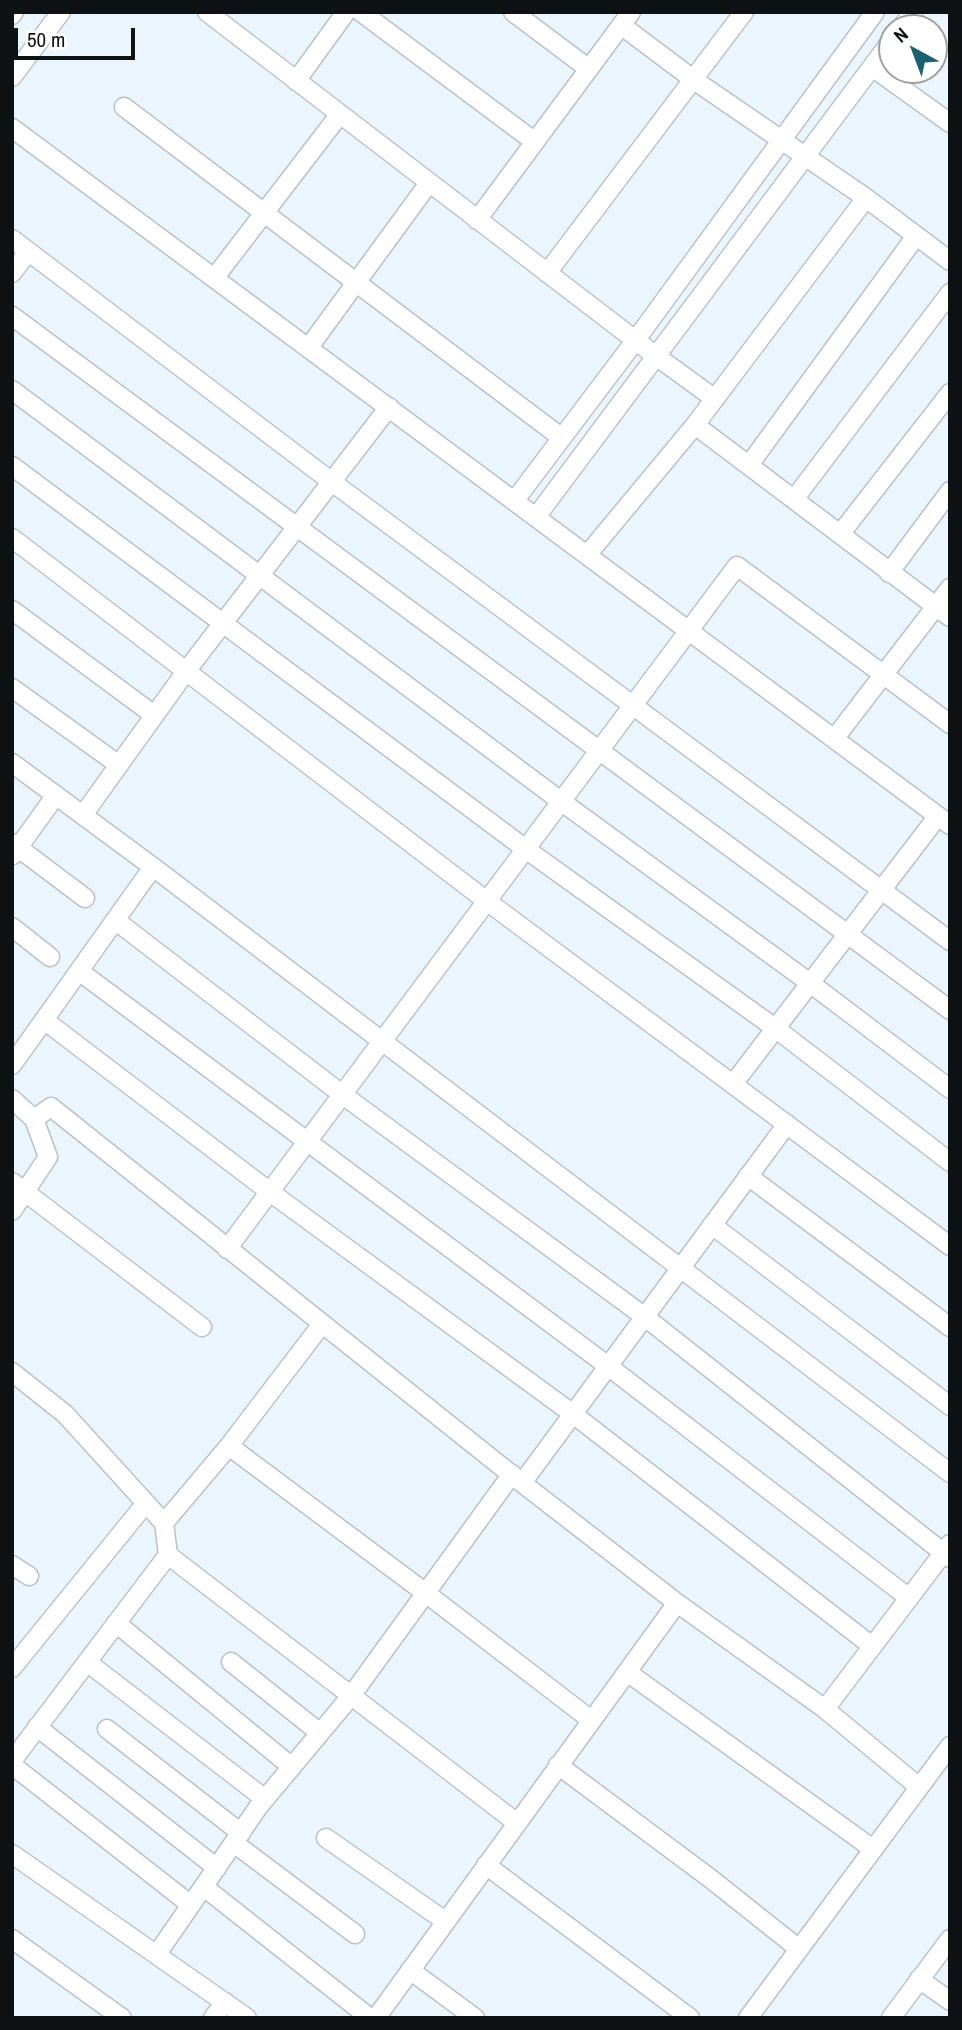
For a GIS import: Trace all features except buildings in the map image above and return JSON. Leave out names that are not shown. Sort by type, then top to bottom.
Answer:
[{"type":"street","points":[[12,77],[61,12]]},
{"type":"street","points":[[296,80],[346,12]]},
{"type":"street","points":[[361,12],[535,142]]},
{"type":"street","points":[[513,12],[589,69]]},
{"type":"street","points":[[547,273],[744,12]]},
{"type":"street","points":[[514,500],[635,341],[875,12]]},
{"type":"street","points":[[216,15],[477,220],[715,399]]},
{"type":"street","points":[[477,220],[626,19],[694,80],[866,198],[950,261]]},
{"type":"street","points":[[536,517],[878,59]]},
{"type":"street","points":[[872,67],[949,122]]},
{"type":"street","points":[[124,107],[562,438]]},
{"type":"street","points":[[215,277],[340,114]]},
{"type":"street","points":[[14,134],[215,277],[944,821],[881,890],[733,1084]]},
{"type":"street","points":[[309,347],[429,183]]},
{"type":"street","points":[[587,555],[695,425],[866,198]]},
{"type":"street","points":[[749,465],[916,236]]},
{"type":"street","points":[[12,239],[332,482],[950,941]]},
{"type":"street","points":[[12,273],[28,252]]},
{"type":"street","points":[[795,498],[950,293]]},
{"type":"street","points":[[12,316],[950,1010]]},
{"type":"street","points":[[12,390],[950,1089]]},
{"type":"street","points":[[841,533],[950,393]]},
{"type":"street","points":[[83,815],[187,670],[390,407]]},
{"type":"street","points":[[695,425],[943,611]]},
{"type":"street","points":[[12,466],[527,850],[775,1028],[950,1162]]},
{"type":"street","points":[[889,573],[950,491]]},
{"type":"street","points":[[12,538],[488,902],[950,1246]]},
{"type":"street","points":[[227,1249],[737,566],[950,724]]},
{"type":"street","points":[[834,739],[882,674],[943,611],[950,588]]},
{"type":"street","points":[[12,610],[154,715]]},
{"type":"street","points":[[12,688],[119,765]]},
{"type":"street","points":[[12,763],[153,867],[950,1473]]},
{"type":"street","points":[[56,795],[14,849],[85,898]]},
{"type":"street","points":[[12,1065],[153,867]]},
{"type":"street","points":[[115,920],[343,1095],[645,1317],[947,1552],[825,1709]]},
{"type":"street","points":[[12,927],[50,957]]},
{"type":"street","points":[[79,971],[608,1366],[909,1598]]},
{"type":"street","points":[[44,1020],[270,1192],[573,1414],[872,1646]]},
{"type":"street","points":[[12,1099],[34,1119],[48,1157],[20,1187],[12,1211]]},
{"type":"street","points":[[34,1119],[51,1107],[517,1478],[677,1603],[825,1709],[919,1787]]},
{"type":"street","points":[[157,1954],[265,1799],[351,1696],[517,1478],[573,1414],[787,1124]]},
{"type":"street","points":[[748,1176],[950,1326]]},
{"type":"street","points":[[20,1187],[202,1327]]},
{"type":"street","points":[[712,1225],[950,1406]]},
{"type":"street","points":[[164,1522],[229,1446],[323,1324]]},
{"type":"street","points":[[12,1372],[65,1414],[164,1522],[168,1556],[13,1760],[191,1905]]},
{"type":"street","points":[[229,1446],[591,1720]]},
{"type":"street","points":[[12,1668],[146,1503]]},
{"type":"street","points":[[168,1556],[517,1823]]},
{"type":"street","points":[[12,1565],[29,1576]]},
{"type":"street","points":[[376,2018],[677,1603]]},
{"type":"street","points":[[116,1623],[292,1767]]},
{"type":"street","points":[[87,1662],[265,1799]]},
{"type":"street","points":[[231,1662],[320,1733]]},
{"type":"street","points":[[627,1672],[873,1849]]},
{"type":"street","points":[[37,1727],[217,1868]]},
{"type":"street","points":[[107,1728],[355,1934]]},
{"type":"street","points":[[751,2017],[950,1746]]},
{"type":"street","points":[[558,1765],[711,1879],[799,1949]]},
{"type":"street","points":[[326,1838],[445,1921]]},
{"type":"street","points":[[12,1854],[247,2018]]},
{"type":"street","points":[[486,1865],[690,2018]]},
{"type":"street","points":[[204,1887],[370,2018]]},
{"type":"street","points":[[891,2018],[950,1938]]},
{"type":"street","points":[[12,1939],[122,2018]]},
{"type":"street","points":[[410,1970],[475,2018]]},
{"type":"street","points":[[919,1979],[950,2001]]},
{"type":"street","points":[[214,2018],[225,2002]]}]
